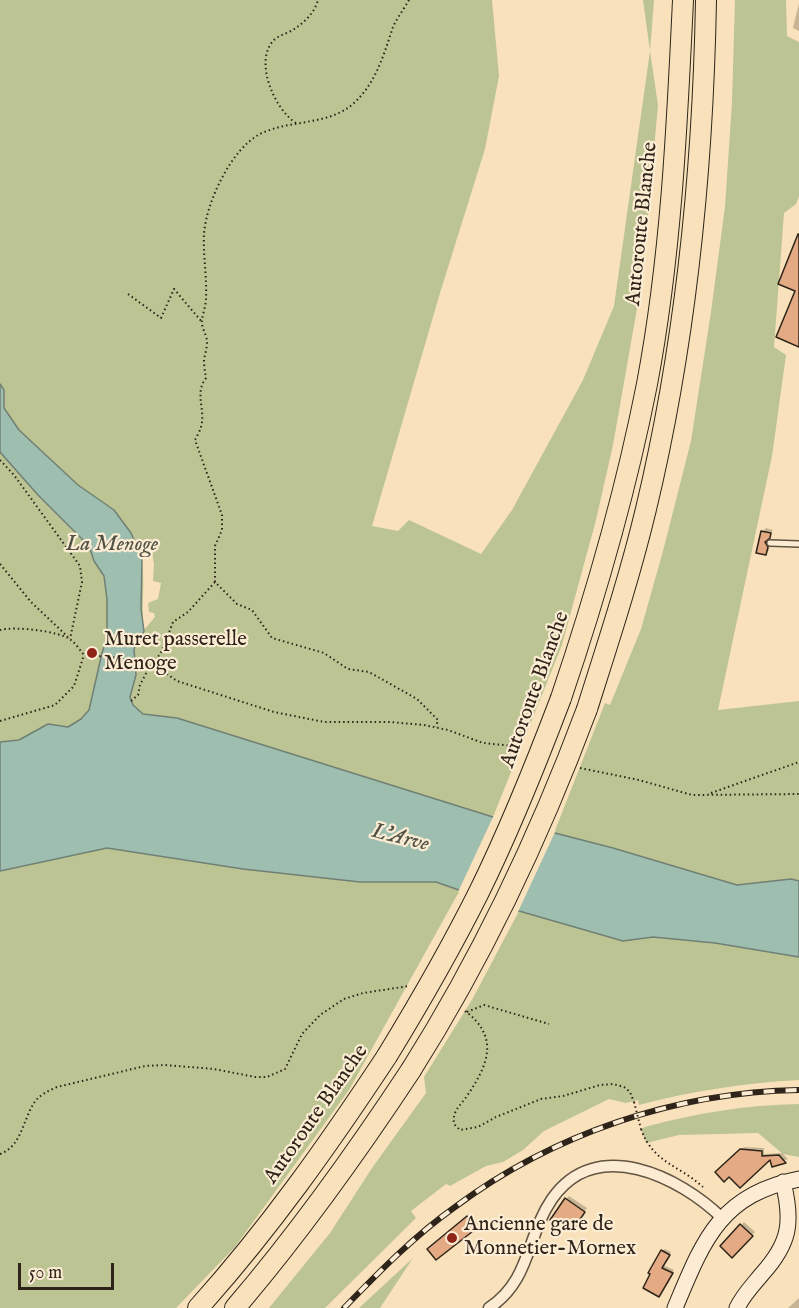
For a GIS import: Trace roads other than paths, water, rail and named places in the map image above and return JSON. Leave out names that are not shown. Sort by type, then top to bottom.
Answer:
[{"type":"highway","name":"Autoroute Blanche","points":[[198,1308],[230,1273],[295,1191],[339,1130],[425,993],[479,891],[514,817],[561,698],[610,545],[647,383],[671,202],[677,137],[682,0]]},
{"type":"highway","points":[[235,1308],[315,1208],[362,1143],[445,1017],[505,903],[541,825],[587,709],[643,520],[672,385],[695,207],[706,0]]},
{"type":"main road","points":[[675,1308],[699,1252],[722,1218],[751,1195],[783,1182],[799,1179]]},
{"type":"main road","points":[[736,1308],[749,1288],[776,1256],[783,1242],[789,1221],[783,1182]]},
{"type":"street","points":[[489,1308],[502,1299],[515,1284],[536,1230],[553,1198],[576,1176],[594,1169],[621,1166],[651,1173],[693,1194],[722,1218]]},
{"type":"street","points":[[788,1203],[799,1216]]},
{"type":"lane","points":[[770,543],[799,544]]},
{"type":"water","points":[[0,384],[4,390],[4,408],[19,430],[78,485],[114,510],[131,533],[142,560],[141,609],[144,631],[134,649],[136,675],[130,697],[133,705],[143,714],[177,718],[493,817],[613,848],[737,885],[791,879],[799,881],[799,957],[715,943],[653,937],[623,941],[519,911],[436,882],[360,882],[243,869],[107,848],[0,871],[0,742],[19,740],[48,724],[68,727],[81,719],[89,710],[107,638],[107,599],[104,576],[94,561],[89,546],[38,495],[0,452]]},
{"type":"railway","points":[[344,1308],[397,1255],[440,1218],[493,1181],[574,1138],[662,1109],[707,1099],[799,1090]]},
{"type":"place","name":"Muret passerelle Menoge","points":[[92,653]]},
{"type":"place","name":"Ancienne gare de Monnetier-Mornex","points":[[452,1238]]},
{"type":"water label","name":"La Menoge","points":[[112,545]]},
{"type":"water label","name":"L'Arve","points":[[400,839]]}]
